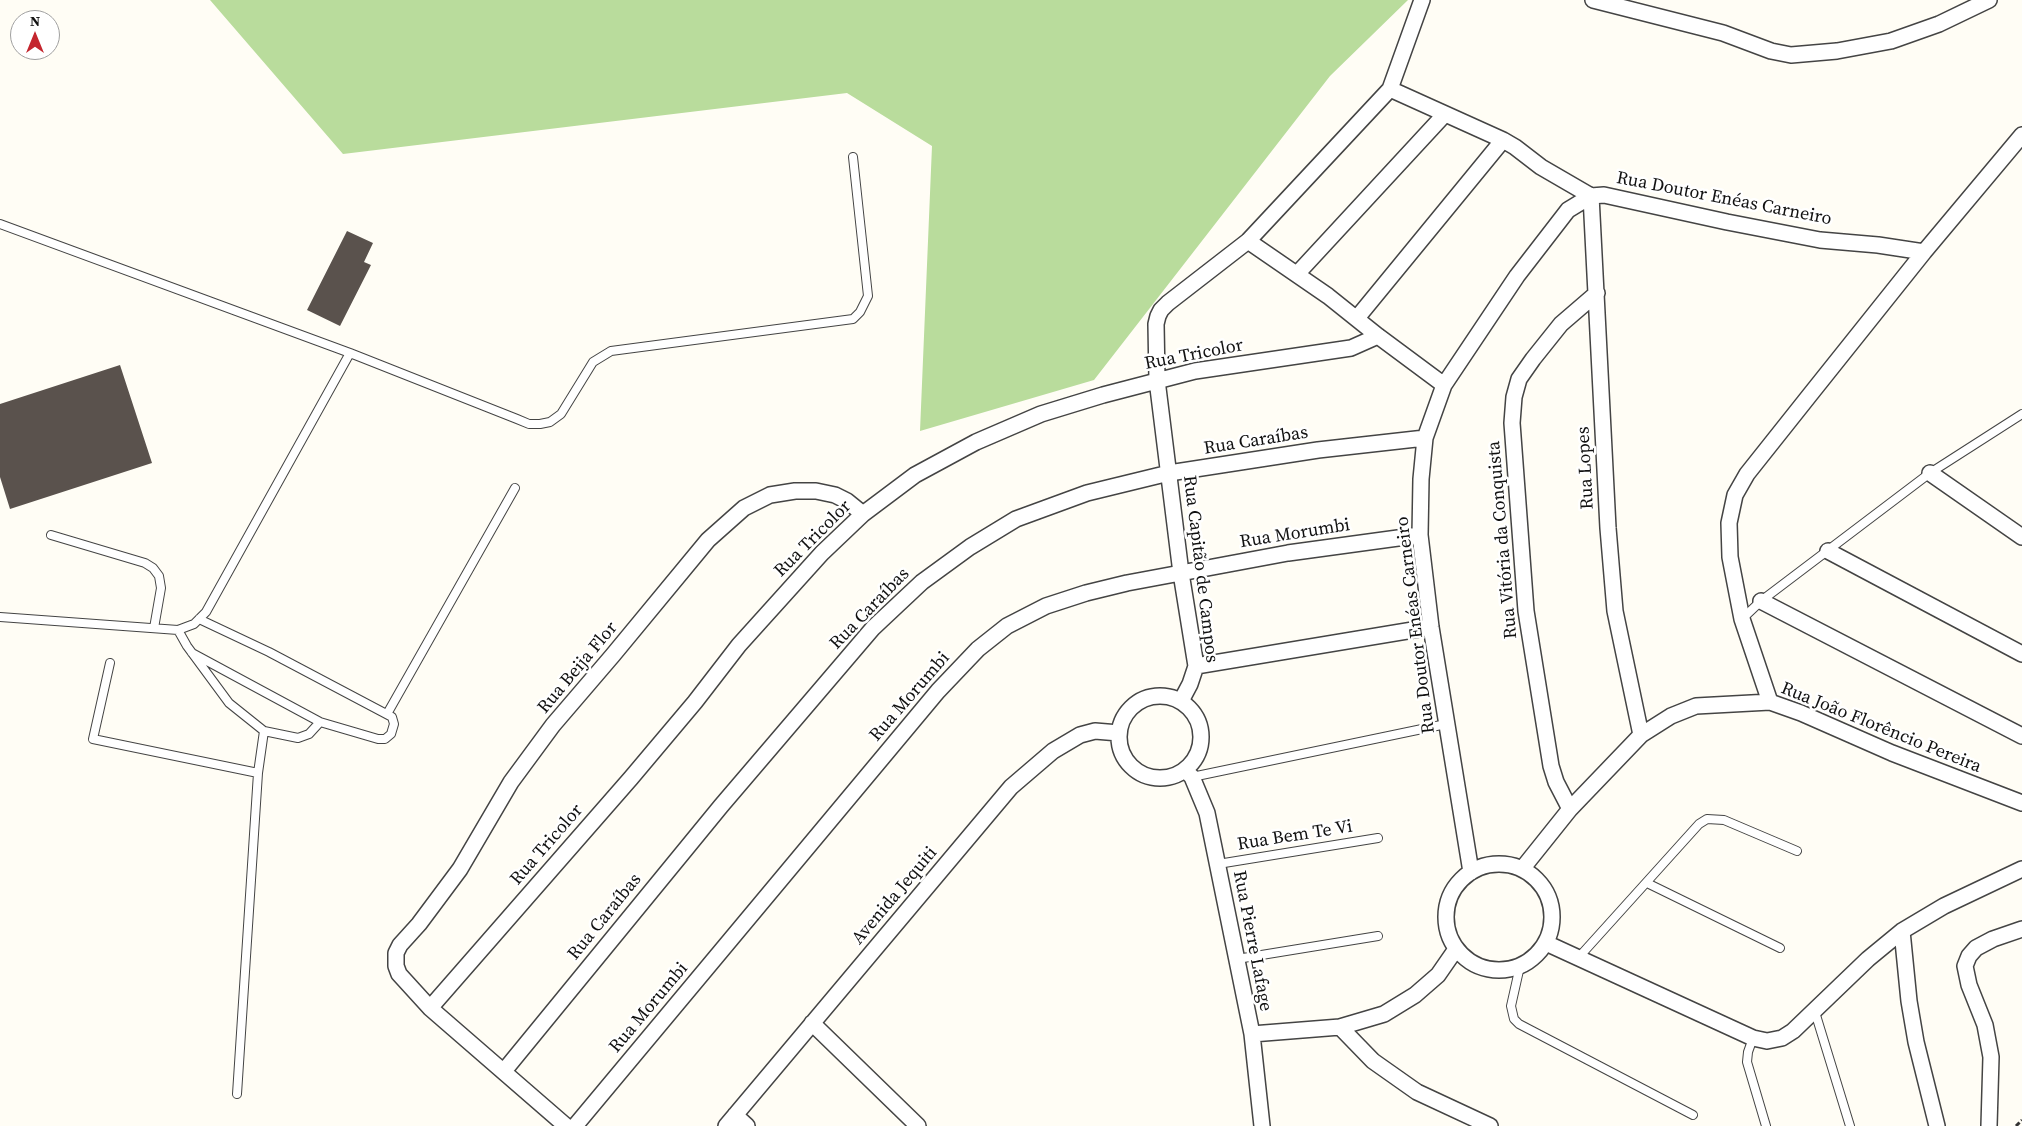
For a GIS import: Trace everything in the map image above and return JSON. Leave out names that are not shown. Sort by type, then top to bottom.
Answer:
[{"type":"street","points":[[1422,0],[1390,89],[1503,140],[1541,167],[1591,196]]},
{"type":"street","points":[[1593,0],[1723,33],[1771,51],[1791,55],[1837,51],[1891,41],[1939,24],[1989,0]]},
{"type":"street","name":"Rua Capitão de Campos","points":[[1180,701],[1190,684],[1196,666],[1181,573],[1157,380],[1156,324],[1161,310],[1248,241],[1390,89]]},
{"type":"street","points":[[1297,274],[1445,114]]},
{"type":"street","points":[[1770,702],[1742,619],[1730,557],[1729,522],[1735,495],[1747,474],[1924,252],[2022,135]]},
{"type":"street","points":[[1358,318],[1503,140]]},
{"type":"street","name":"Rua Doutor Enéas Carneiro","points":[[1470,872],[1431,626],[1420,534],[1421,479],[1426,438],[1444,385],[1522,268],[1568,210],[1591,196],[1604,195],[1820,240],[1878,245],[1924,252]]},
{"type":"street","name":"Rua Lopes","points":[[1591,196],[1608,528],[1615,611],[1641,735]]},
{"type":"street","points":[[1248,241],[1358,318],[1378,336],[1444,385]]},
{"type":"street","name":"Rua Vitória da Conquista","points":[[1570,809],[1556,782],[1551,766],[1526,611],[1512,423],[1514,397],[1519,379],[1561,324],[1597,293]]},
{"type":"street","name":"Rua Tricolor","points":[[430,1008],[631,778],[695,702],[739,645],[822,552],[862,514],[915,475],[976,442],[1041,414],[1157,380],[1195,371],[1350,348],[1378,336]]},
{"type":"street","name":"Rua Caraíbas","points":[[504,1071],[721,806],[873,628],[922,582],[970,546],[1016,519],[1087,493],[1170,473],[1318,450],[1426,438]]},
{"type":"street","points":[[1930,473],[2022,538]]},
{"type":"street","name":"Rua Beija Flor","points":[[430,1008],[399,974],[395,960],[400,946],[460,869],[511,782],[554,724],[614,655],[708,540],[744,508],[770,495],[795,491],[816,491],[835,495],[847,501],[862,514]]},
{"type":"street","name":"Rua Morumbi","points":[[575,1126],[938,691],[978,649],[1007,626],[1046,606],[1086,593],[1288,553],[1420,534]]},
{"type":"street","points":[[1828,551],[2022,654]]},
{"type":"street","points":[[1760,601],[2022,736]]},
{"type":"street","points":[[1196,666],[1431,626]]},
{"type":"street","points":[[1154,696],[1168,696],[1180,701],[1191,710],[1199,721],[1202,735],[1200,748],[1188,774],[1159,778],[1146,776],[1134,769],[1125,759],[1120,746],[1119,733],[1122,720],[1129,709],[1140,700],[1154,696]]},
{"type":"street","name":"Rua João Florêncio Pereira","points":[[1522,869],[1570,809],[1641,735],[1671,716],[1696,706],[1770,702],[1801,713],[1892,753],[2022,803]]},
{"type":"street","name":"Avenida Jequiti","points":[[731,1120],[1011,787],[1053,751],[1080,735],[1094,732],[1119,733]]},
{"type":"street","name":"Rua Pierre Lafage","points":[[1188,774],[1207,813],[1218,864],[1252,1034],[1262,1126]]},
{"type":"street","points":[[1504,864],[1522,869],[1536,879],[1547,893],[1552,910],[1552,927],[1546,943],[1535,957],[1520,966],[1503,971],[1485,969],[1469,962],[1456,949],[1448,934],[1445,916],[1449,899],[1457,884],[1470,872],[1487,865],[1504,864]]},
{"type":"street","points":[[1546,943],[1753,1038],[1768,1041],[1782,1038],[1815,1012],[1868,959],[1902,931],[1944,906],[2022,869]]},
{"type":"street","points":[[1989,1126],[1991,1057],[1985,1025],[1969,985],[1965,966],[1969,956],[1976,948],[2022,929]]},
{"type":"street","points":[[1902,931],[1909,1001],[1916,1042],[1937,1126]]},
{"type":"street","points":[[1252,1034],[1340,1027],[1384,1014],[1415,995],[1438,974],[1456,949]]},
{"type":"street","points":[[430,1008],[566,1126]]},
{"type":"street","points":[[812,1023],[918,1126]]},
{"type":"street","points":[[1340,1027],[1373,1061],[1417,1092],[1490,1126]]},
{"type":"street","points":[[731,1120],[747,1126]]},
{"type":"lane","points":[[0,224],[350,353],[529,424],[540,424],[550,422],[562,414],[593,362],[611,351],[853,319],[865,304],[868,296],[853,157]]},
{"type":"lane","points":[[0,617],[178,630],[188,628],[206,612],[350,353]]},
{"type":"lane","points":[[1742,619],[1760,601],[1930,473],[2022,414]]},
{"type":"lane","points":[[387,714],[515,488]]},
{"type":"lane","points":[[50,535],[145,563],[153,568],[159,576],[161,588],[154,628]]},
{"type":"lane","points":[[192,653],[320,722],[378,739],[385,739],[391,734],[394,724],[392,717],[387,714],[269,652],[199,619]]},
{"type":"lane","points":[[178,630],[192,653],[229,703],[264,730],[298,738],[309,734],[320,722]]},
{"type":"lane","points":[[110,663],[93,739],[258,773]]},
{"type":"lane","points":[[1188,774],[1446,724]]},
{"type":"lane","points":[[238,1094],[258,773],[264,730]]},
{"type":"lane","points":[[1579,958],[1699,824],[1707,819],[1724,820],[1797,851]]},
{"type":"lane","name":"Rua Bem Te Vi","points":[[1218,864],[1378,838]]},
{"type":"lane","points":[[1648,882],[1780,948]]},
{"type":"lane","points":[[1237,959],[1378,936]]},
{"type":"lane","points":[[1520,966],[1512,1006],[1514,1019],[1527,1028],[1693,1115]]},
{"type":"lane","points":[[1815,1012],[1850,1126]]},
{"type":"lane","points":[[1753,1038],[1747,1062],[1766,1126]]},
{"type":"path","points":[[2016,1126],[2022,1120]]},
{"type":"green space","points":[[210,0],[1408,0],[1330,76],[1094,380],[920,431],[932,146],[847,93],[343,154]]},
{"type":"building","points":[[347,231],[373,243],[364,262],[371,265],[340,326],[307,310]]},
{"type":"building","points":[[120,365],[152,463],[10,509],[0,477],[0,404]]}]
